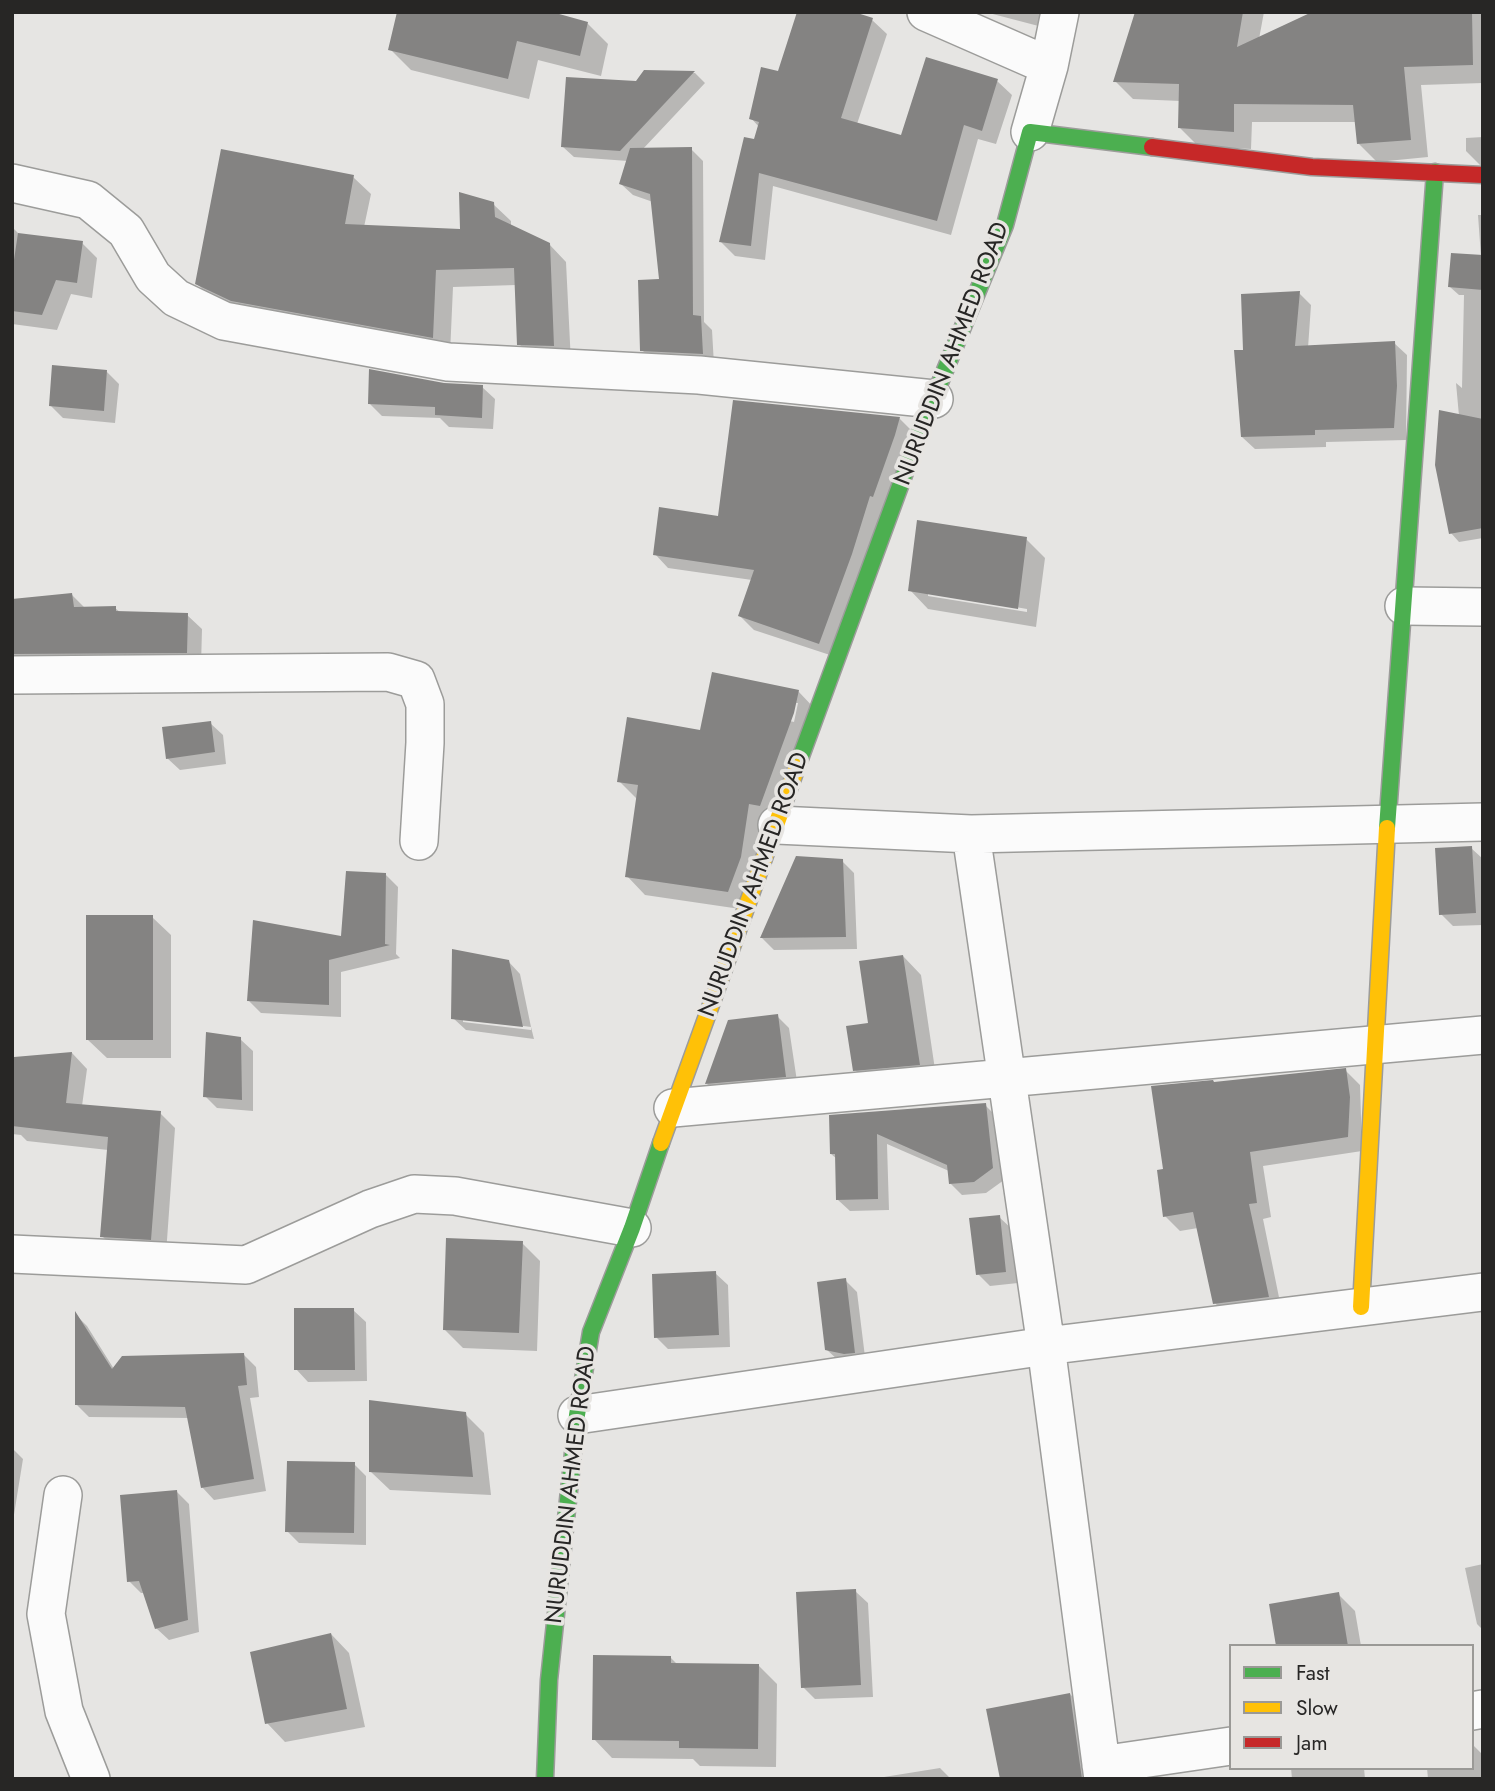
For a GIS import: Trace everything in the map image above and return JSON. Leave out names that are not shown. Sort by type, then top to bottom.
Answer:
[{"type":"main road","points":[[1030,132],[1312,167],[1483,175]]},
{"type":"main road","name":"NURUDDIN AHMED ROAD","points":[[545,1779],[549,1680],[577,1415],[591,1332],[632,1228],[673,1108],[934,399],[1005,225],[1030,132]]},
{"type":"main road","points":[[1361,1307],[1387,823],[1435,172]]},
{"type":"street","points":[[926,12],[1049,66]]},
{"type":"street","name":"NURUDDIN AHMED ROAD","points":[[1030,132],[1049,66],[1060,12]]},
{"type":"street","points":[[12,183],[88,200],[126,231],[153,276],[176,298],[224,321],[448,362],[699,375],[934,399]]},
{"type":"street","points":[[1404,607],[1483,607]]},
{"type":"street","points":[[12,675],[388,672],[416,680],[425,704],[419,841]]},
{"type":"street","points":[[777,825],[971,834],[1483,822]]},
{"type":"street","points":[[971,834],[1046,1346],[1102,1772],[1229,1746]]},
{"type":"street","points":[[673,1108],[1483,1035]]},
{"type":"street","points":[[12,1254],[246,1265],[370,1209],[414,1194],[455,1196],[632,1228]]},
{"type":"street","points":[[577,1415],[1046,1346],[1483,1292]]},
{"type":"street","points":[[63,1495],[46,1614],[64,1711],[91,1779]]},
{"type":"building","points":[[397,12],[552,12],[588,22],[580,56],[517,41],[508,79],[388,50]]},
{"type":"building","points":[[797,12],[854,12],[873,18],[841,118],[901,135],[926,57],[998,79],[982,131],[964,125],[937,221],[759,173],[751,246],[719,242],[744,137],[754,139],[759,122],[749,119],[761,67],[778,71]]},
{"type":"building","points":[[1135,12],[1243,12],[1237,47],[1312,12],[1472,12],[1473,65],[1404,67],[1411,140],[1357,144],[1353,105],[1234,104],[1234,132],[1178,128],[1179,84],[1113,82]]},
{"type":"building","points":[[644,70],[695,71],[620,151],[561,147],[566,77],[636,81]]},
{"type":"building","points":[[692,147],[693,315],[701,316],[703,354],[640,351],[638,280],[659,279],[650,194],[619,184],[630,148]]},
{"type":"building","points":[[221,149],[354,175],[345,224],[460,229],[459,192],[494,202],[495,217],[550,243],[554,346],[517,345],[514,268],[436,270],[433,338],[231,301],[195,284]]},
{"type":"building","points":[[18,233],[83,241],[77,283],[56,280],[42,315],[12,311],[12,273]]},
{"type":"building","points":[[1451,253],[1483,255],[1483,290],[1448,287]]},
{"type":"building","points":[[1300,291],[1295,346],[1395,341],[1397,386],[1394,428],[1315,430],[1315,435],[1241,437],[1234,350],[1243,350],[1241,294]]},
{"type":"building","points":[[52,365],[107,370],[104,411],[49,406]]},
{"type":"building","points":[[369,369],[444,383],[483,385],[482,418],[435,415],[435,407],[368,404]]},
{"type":"building","points":[[733,400],[900,417],[819,644],[738,616],[754,570],[653,555],[659,507],[718,516]]},
{"type":"building","points":[[1439,410],[1483,419],[1483,528],[1449,534],[1435,465]]},
{"type":"building","points":[[917,520],[1027,537],[1018,609],[908,591]]},
{"type":"building","points":[[72,593],[74,607],[116,606],[116,611],[188,613],[187,653],[12,654],[12,599]]},
{"type":"building","points":[[712,672],[799,690],[794,713],[760,806],[749,804],[741,857],[728,892],[625,877],[638,785],[617,782],[627,717],[700,730]]},
{"type":"building","points":[[211,721],[215,752],[166,759],[162,727]]},
{"type":"building","points":[[1472,846],[1476,913],[1439,915],[1435,848]]},
{"type":"building","points":[[796,856],[843,859],[846,937],[760,938]]},
{"type":"building","points":[[346,871],[386,873],[385,944],[390,945],[329,960],[329,1005],[247,1001],[253,920],[341,936]]},
{"type":"building","points":[[86,915],[153,915],[153,1040],[86,1040]]},
{"type":"building","points":[[452,949],[509,960],[523,1027],[451,1019]]},
{"type":"building","points":[[903,955],[920,1065],[853,1071],[846,1026],[868,1023],[859,961]]},
{"type":"building","points":[[778,1014],[786,1077],[705,1084],[728,1020]]},
{"type":"building","points":[[206,1032],[241,1037],[242,1100],[203,1097]]},
{"type":"building","points":[[72,1052],[66,1103],[161,1111],[151,1240],[100,1237],[108,1137],[12,1126],[14,1057]]},
{"type":"building","points":[[1346,1068],[1350,1097],[1348,1137],[1250,1152],[1257,1203],[1249,1204],[1269,1297],[1213,1304],[1193,1212],[1163,1217],[1157,1170],[1163,1169],[1151,1086]]},
{"type":"building","points":[[986,1103],[993,1168],[974,1182],[949,1184],[947,1165],[877,1134],[878,1199],[836,1200],[835,1154],[830,1154],[829,1115]]},
{"type":"building","points":[[1000,1215],[1006,1272],[976,1275],[969,1218]]},
{"type":"building","points":[[446,1238],[523,1241],[519,1333],[443,1330]]},
{"type":"building","points":[[716,1271],[719,1335],[654,1338],[652,1274]]},
{"type":"building","points":[[846,1278],[855,1353],[844,1354],[825,1350],[817,1282]]},
{"type":"building","points":[[294,1308],[354,1308],[355,1370],[294,1370]]},
{"type":"building","points":[[75,1311],[112,1369],[122,1356],[244,1353],[247,1385],[238,1386],[254,1479],[201,1488],[185,1407],[75,1405]]},
{"type":"building","points":[[369,1400],[466,1412],[473,1477],[369,1472]]},
{"type":"building","points":[[287,1461],[355,1462],[354,1533],[285,1532]]},
{"type":"building","points":[[177,1490],[188,1620],[155,1629],[139,1581],[127,1582],[120,1495]]},
{"type":"building","points":[[856,1589],[861,1685],[801,1688],[796,1592]]},
{"type":"building","points":[[1339,1592],[1348,1644],[1276,1644],[1269,1604]]},
{"type":"building","points":[[331,1633],[347,1709],[265,1724],[250,1652]]},
{"type":"building","points":[[593,1655],[671,1656],[671,1663],[759,1664],[758,1749],[679,1748],[679,1741],[592,1740]]},
{"type":"building","points":[[1070,1693],[1082,1779],[1000,1779],[986,1709]]},
{"type":"traffic: fast","points":[[797,767],[922,426],[1005,225],[1030,132],[1152,147]]},
{"type":"traffic: fast","points":[[1387,828],[1435,172]]},
{"type":"traffic: fast","points":[[545,1779],[549,1680],[577,1415],[591,1332],[632,1228],[661,1143]]},
{"type":"traffic: slow","points":[[661,1143],[797,767]]},
{"type":"traffic: slow","points":[[1361,1307],[1387,828]]},
{"type":"traffic: jam","points":[[1152,147],[1312,167],[1483,175]]}]
